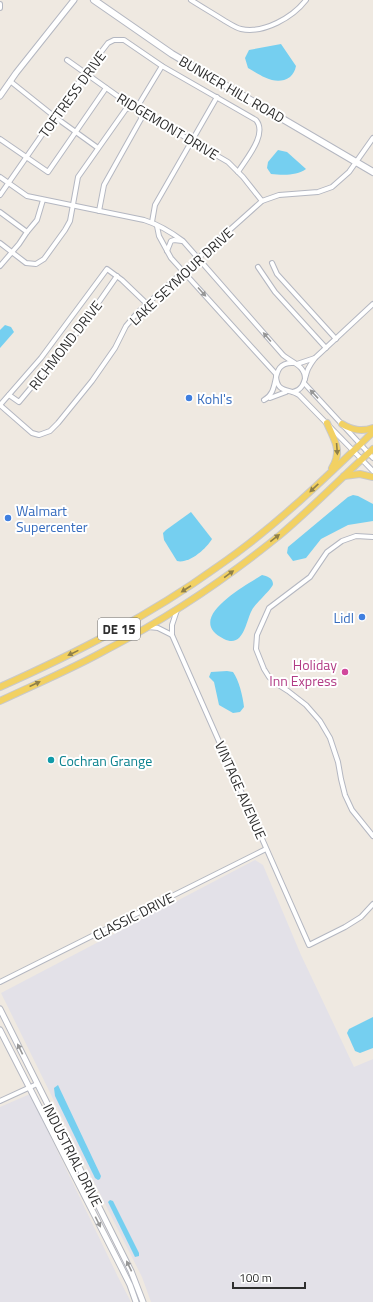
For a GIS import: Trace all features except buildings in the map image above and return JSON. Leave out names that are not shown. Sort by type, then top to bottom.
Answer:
[{"type":"main road","name":"BUNKER HILL ROAD","points":[[94,0],[172,54],[373,172]]},
{"type":"main road","points":[[327,423],[336,440],[338,451],[336,461],[328,475]]},
{"type":"main road","points":[[342,424],[355,430],[373,428]]},
{"type":"main road","name":"DE 15","points":[[0,687],[99,640],[131,623],[218,567],[255,539],[298,503],[373,432]]},
{"type":"main road","name":"DE 15","points":[[0,701],[105,651],[178,609],[222,579],[281,534],[371,451]]},
{"type":"main road","points":[[343,477],[360,474],[373,477]]},
{"type":"street","points":[[0,96],[74,0]]},
{"type":"street","points":[[191,0],[241,29],[252,30],[265,29],[279,22],[296,10],[306,0]]},
{"type":"street","name":"TOFTRESS DRIVE","points":[[0,195],[85,73],[108,43],[114,40],[124,40],[162,66],[256,120],[259,124],[257,141],[238,172]]},
{"type":"street","name":"RIDGEMONT DRIVE","points":[[67,60],[137,109],[228,162],[262,201]]},
{"type":"street","points":[[137,109],[162,66]]},
{"type":"street","points":[[10,82],[98,148]]},
{"type":"street","points":[[0,138],[48,172],[106,88]]},
{"type":"street","points":[[152,222],[155,205],[217,97]]},
{"type":"street","points":[[0,243],[26,263],[36,264],[44,259],[66,230],[70,221],[78,177],[126,109],[137,109]]},
{"type":"street","points":[[99,211],[104,185],[141,119],[137,109]]},
{"type":"street","name":"LAKE SEYMOUR DRIVE","points":[[0,405],[32,433],[39,434],[50,430],[58,423],[92,382],[115,348],[126,326],[138,312],[262,201],[278,195],[318,192],[332,187],[349,172],[373,138]]},
{"type":"street","points":[[0,176],[26,196],[152,222],[183,240],[283,355],[303,370],[304,381],[360,444],[371,451],[373,458]]},
{"type":"street","points":[[0,266],[37,220],[43,200]]},
{"type":"street","points":[[0,212],[27,232]]},
{"type":"street","points":[[157,226],[159,236],[167,251],[276,375],[277,384],[286,391],[299,394],[373,471]]},
{"type":"street","points":[[167,251],[171,241],[183,240]]},
{"type":"street","points":[[272,263],[277,274],[336,339]]},
{"type":"street","points":[[258,267],[275,292],[326,348]]},
{"type":"street","name":"RICHMOND DRIVE","points":[[0,405],[41,358],[107,269],[117,276],[80,329],[19,402],[9,395]]},
{"type":"street","points":[[117,276],[147,304]]},
{"type":"street","points":[[292,392],[300,389],[309,366],[315,358],[373,304]]},
{"type":"street","points":[[286,391],[264,400],[272,393],[279,368],[285,364],[296,364],[315,358]]},
{"type":"street","points":[[373,537],[356,536],[342,541],[327,552],[310,577],[269,608],[257,634],[256,649],[269,677],[306,706],[320,721],[330,738],[338,762],[345,795],[352,810],[373,836]]},
{"type":"street","points":[[147,627],[158,628],[172,636],[172,625],[178,609]]},
{"type":"street","name":"VINTAGE AVENUE","points":[[172,636],[309,945],[345,927],[361,917],[373,904]]},
{"type":"street","name":"CLASSIC DRIVE","points":[[0,982],[266,849]]},
{"type":"street","name":"INDUSTRIAL DRIVE","points":[[0,1009],[131,1271],[143,1302]]},
{"type":"street","name":"INDUSTRIAL DRIVE","points":[[0,1030],[121,1267],[136,1302]]},
{"type":"street","points":[[0,1101],[37,1084]]},
{"type":"shaded area","points":[[255,860],[263,865],[301,955],[354,1067],[373,1059],[373,1302],[151,1302],[142,1277],[1,993]]},
{"type":"shaded area","points":[[30,1094],[131,1302],[0,1302],[0,1107]]},
{"type":"water","points":[[281,44],[296,66],[290,77],[279,81],[268,79],[248,68],[245,58],[249,50]]},
{"type":"water","points":[[278,150],[287,152],[306,169],[294,174],[271,174],[267,168],[268,162]]},
{"type":"water","points":[[5,325],[11,327],[14,332],[0,348],[0,330]]},
{"type":"water","points":[[353,495],[373,504],[373,521],[348,525],[321,539],[306,558],[293,561],[287,553],[288,547],[348,497]]},
{"type":"water","points":[[191,512],[212,539],[197,555],[187,560],[177,561],[164,540],[163,533]]},
{"type":"water","points":[[262,575],[271,579],[273,582],[272,586],[252,610],[240,637],[231,641],[224,639],[213,631],[210,622],[214,613],[221,604],[232,595]]},
{"type":"water","points":[[211,672],[233,672],[237,679],[243,698],[244,707],[240,712],[233,713],[219,705],[214,682],[209,677]]},
{"type":"water","points":[[373,1017],[373,1048],[360,1053],[355,1051],[347,1033],[349,1029]]},
{"type":"water","points":[[58,1085],[101,1176],[98,1180],[95,1178],[55,1096],[54,1088]]},
{"type":"water","points":[[110,1200],[113,1201],[139,1253],[139,1256],[135,1257],[108,1202]]},
{"type":"place","name":"Kohl's","points":[[189,398]]},
{"type":"place","name":"Walmart Supercenter","points":[[8,518]]},
{"type":"place","name":"Lidl","points":[[362,617]]},
{"type":"place","name":"Holiday Inn Express","points":[[345,672]]},
{"type":"place","name":"Cochran Grange","points":[[51,760]]}]
